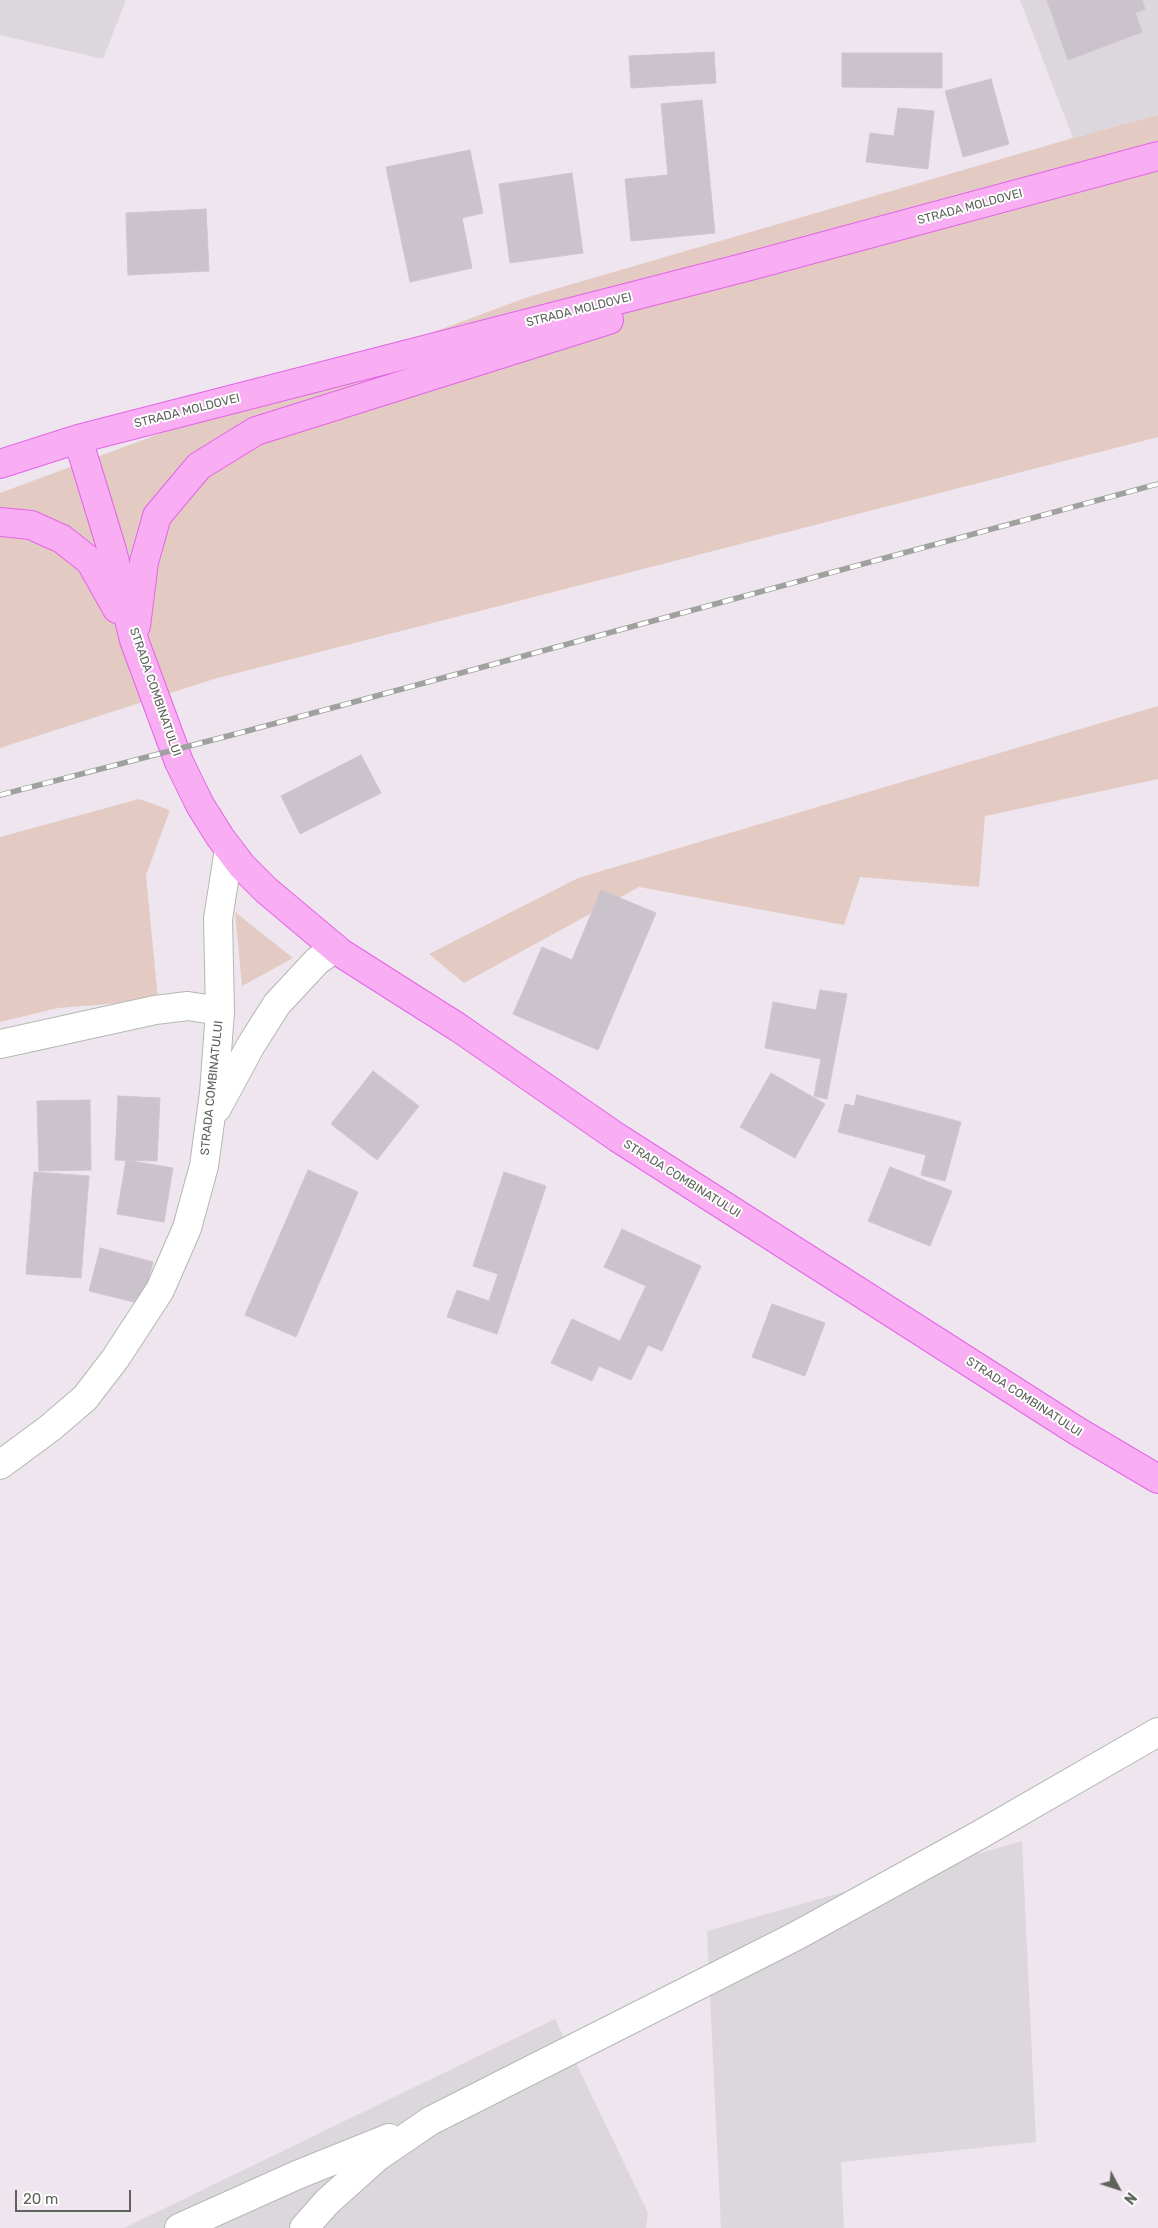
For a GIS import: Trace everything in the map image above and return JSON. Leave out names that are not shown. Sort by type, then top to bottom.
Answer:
[{"type":"main road","name":"STRADA MOLDOVEI","points":[[0,464],[78,438],[750,266],[1158,156]]},
{"type":"main road","points":[[134,640],[144,562],[157,516],[199,466],[256,431],[683,296],[750,266]]},
{"type":"main road","name":"STRADA COMBINATULUI","points":[[78,438],[112,550],[134,640],[179,762],[200,804],[229,849],[266,890],[335,948],[459,1028],[618,1138],[1077,1431],[1158,1479]]},
{"type":"main road","points":[[0,522],[31,525],[62,539],[90,561],[134,640]]},
{"type":"street","name":"STRADA COMBINATULUI","points":[[0,1465],[50,1428],[85,1398],[116,1359],[160,1290],[187,1228],[204,1166],[211,1117],[220,1011],[218,919],[229,849]]},
{"type":"street","points":[[211,1117],[251,1045],[277,1004],[317,961],[335,948]]},
{"type":"street","points":[[0,1044],[155,1010],[188,1006],[220,1011]]},
{"type":"street","points":[[179,2228],[297,2175],[430,2121],[796,1936],[981,1834],[1158,1732]]},
{"type":"street","points":[[304,2228],[326,2202],[376,2158],[430,2121]]},
{"type":"shaded area","points":[[0,0],[126,0],[103,59],[0,35]]},
{"type":"shaded area","points":[[1020,0],[1158,0],[1158,115],[1073,138]]},
{"type":"shaded area","points":[[1158,115],[1158,437],[214,679],[0,748],[0,493],[528,297]]},
{"type":"shaded area","points":[[1158,706],[1158,779],[985,816],[979,887],[860,877],[844,925],[639,887],[464,983],[429,954],[578,878]]},
{"type":"shaded area","points":[[139,799],[170,810],[146,875],[158,1000],[58,1008],[0,1022],[0,837]]},
{"type":"shaded area","points":[[235,912],[293,958],[242,986]]},
{"type":"shaded area","points":[[1022,1841],[1036,2142],[841,2162],[844,2228],[721,2228],[707,1931]]},
{"type":"shaded area","points":[[555,2019],[648,2213],[646,2228],[124,2228]]},
{"type":"building","points":[[1047,0],[1142,0],[1145,9],[1135,13],[1142,32],[1068,60]]},
{"type":"building","points":[[714,52],[716,83],[631,88],[629,56]]},
{"type":"building","points":[[842,53],[942,53],[942,88],[842,87]]},
{"type":"building","points":[[991,79],[1009,144],[963,157],[945,91]]},
{"type":"building","points":[[702,100],[715,233],[631,241],[625,179],[668,175],[661,104]]},
{"type":"building","points":[[898,108],[934,111],[928,169],[866,162],[870,133],[894,136]]},
{"type":"building","points":[[470,150],[483,213],[462,218],[472,268],[410,282],[386,167]]},
{"type":"building","points":[[572,173],[583,253],[510,263],[499,184]]},
{"type":"building","points":[[206,209],[209,271],[128,275],[126,213]]},
{"type":"building","points":[[361,755],[381,793],[300,834],[281,796]]},
{"type":"building","points":[[601,890],[656,913],[598,1050],[513,1014],[542,947],[572,960]]},
{"type":"building","points":[[820,990],[847,994],[827,1099],[814,1096],[821,1059],[765,1048],[773,1002],[816,1010]]},
{"type":"building","points":[[373,1071],[419,1106],[377,1160],[331,1124]]},
{"type":"building","points":[[771,1073],[825,1104],[795,1158],[740,1127]]},
{"type":"building","points":[[857,1095],[961,1122],[945,1181],[921,1175],[926,1155],[838,1132],[845,1104],[854,1106]]},
{"type":"building","points":[[118,1096],[160,1098],[157,1161],[115,1160]]},
{"type":"building","points":[[90,1100],[91,1170],[39,1171],[37,1101]]},
{"type":"building","points":[[126,1160],[173,1168],[164,1222],[117,1214]]},
{"type":"building","points":[[890,1167],[952,1191],[930,1246],[868,1221]]},
{"type":"building","points":[[308,1170],[358,1192],[296,1337],[245,1315]]},
{"type":"building","points":[[34,1172],[89,1176],[81,1278],[26,1274]]},
{"type":"building","points":[[504,1172],[546,1186],[497,1334],[447,1317],[457,1290],[489,1301],[498,1274],[473,1266]]},
{"type":"building","points":[[622,1229],[701,1266],[662,1351],[648,1345],[631,1380],[599,1366],[592,1381],[551,1363],[572,1319],[620,1341],[646,1286],[604,1267]]},
{"type":"building","points":[[100,1248],[153,1262],[142,1304],[89,1291]]},
{"type":"building","points":[[772,1304],[825,1323],[805,1376],[752,1357]]},
{"type":"railway","points":[[0,795],[247,731],[1158,484]]}]
